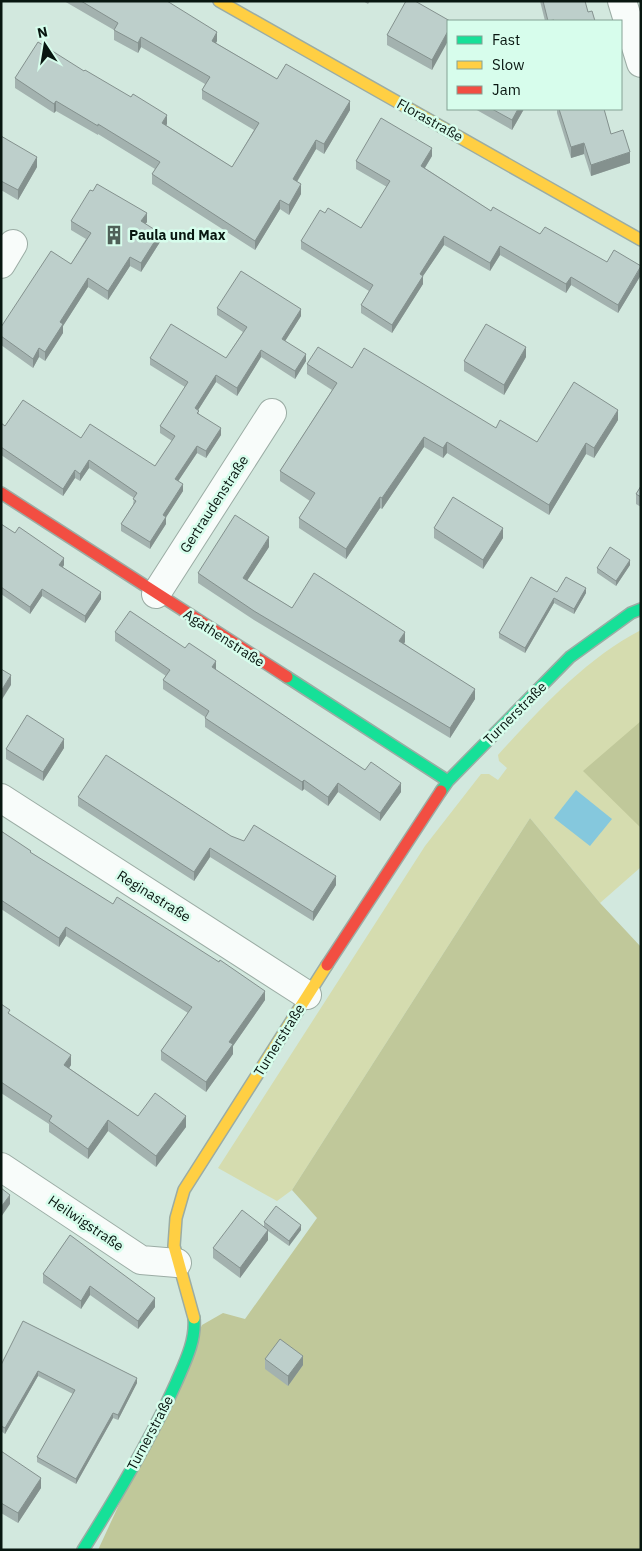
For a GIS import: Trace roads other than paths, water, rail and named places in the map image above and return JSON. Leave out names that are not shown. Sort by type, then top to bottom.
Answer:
[{"type":"street","name":"Florastraße","points":[[219,1],[641,240]]},
{"type":"street","points":[[622,1],[641,63]]},
{"type":"street","name":"Gertraudenstraße","points":[[156,594],[272,413]]},
{"type":"street","name":"Agathenstraße","points":[[1,493],[448,781]]},
{"type":"street","name":"Turnerstraße","points":[[83,1550],[164,1411],[190,1350],[195,1327],[190,1295],[177,1263],[174,1230],[176,1210],[184,1190],[307,995],[448,781],[570,657],[641,608]]},
{"type":"street","name":"Reginastraße","points":[[1,798],[307,995]]},
{"type":"street","name":"Heilwigstraße","points":[[1,1167],[141,1260],[177,1263]]},
{"type":"water","points":[[576,790],[612,819],[590,846],[554,818]]},
{"type":"place","name":"Paula und Max","points":[[114,235]]}]
